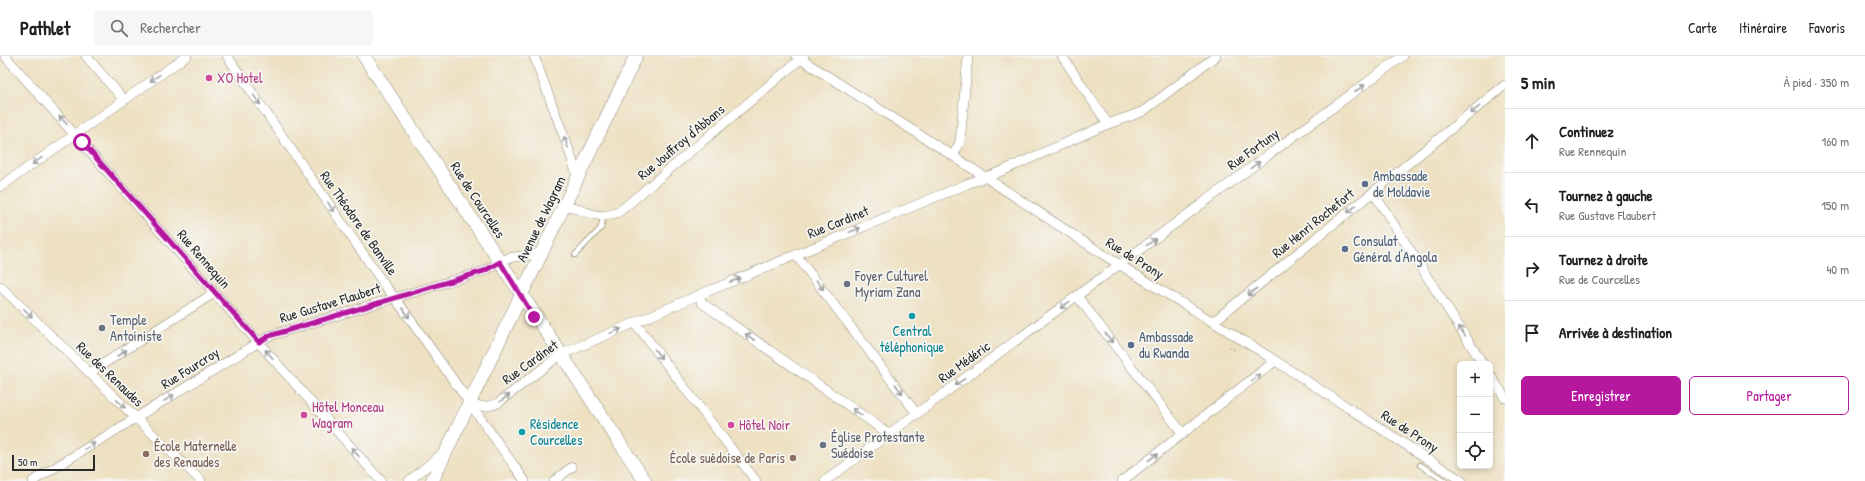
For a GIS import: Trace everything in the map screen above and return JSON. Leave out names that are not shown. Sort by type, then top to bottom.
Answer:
[{"type":"street","name":"Rue Rennequin","points":[[6,56],[381,481]]},
{"type":"street","points":[[86,56],[124,100]]},
{"type":"street","points":[[0,187],[187,56]]},
{"type":"street","name":"Rue Théodore de Banville","points":[[227,56],[386,287],[525,481]]},
{"type":"street","name":"Rue de Courcelles","points":[[364,56],[644,481]]},
{"type":"street","points":[[534,56],[569,150],[578,179]]},
{"type":"street","name":"Avenue de Wagram","points":[[432,481],[566,205],[636,56]]},
{"type":"street","points":[[953,156],[960,142],[968,56]]},
{"type":"street","points":[[1062,56],[1108,124]]},
{"type":"street","name":"Rue Cardinet","points":[[470,403],[481,407],[490,407],[498,404],[560,355],[699,295],[984,177],[1002,171],[1108,124],[1142,112],[1216,56]]},
{"type":"street","name":"Rue Fortuny","points":[[1119,265],[1403,56]]},
{"type":"street","name":"Rue de Prony","points":[[800,57],[1119,265],[1275,361],[1462,481]]},
{"type":"street","name":"Rue Jouffroy d'Abbans","points":[[603,217],[611,216],[620,211],[800,57]]},
{"type":"street","name":"Rue Henri Rochefort","points":[[1213,322],[1505,85]]},
{"type":"street","points":[[1373,192],[1481,361]]},
{"type":"street","points":[[566,205],[603,217]]},
{"type":"street","name":"Rue Gustave Flaubert","points":[[259,342],[269,336],[484,271],[508,258],[542,253]]},
{"type":"street","points":[[796,255],[917,414]]},
{"type":"street","name":"Rue Médéric","points":[[825,481],[1119,265]]},
{"type":"street","name":"Rue des Renaudes","points":[[0,286],[201,481]]},
{"type":"street","points":[[89,374],[214,293]]},
{"type":"street","points":[[699,295],[702,303],[889,434]]},
{"type":"street","points":[[1077,296],[1183,434]]},
{"type":"street","points":[[635,323],[756,481]]},
{"type":"street","name":"Rue Fourcroy","points":[[33,481],[259,342]]},
{"type":"street","points":[[1122,481],[1275,361]]},
{"type":"street","points":[[1493,380],[1505,398]]},
{"type":"street","points":[[409,481],[448,449]]},
{"type":"street","points":[[554,481],[572,467]]},
{"type":"lane","points":[[575,255],[601,228],[603,217]]},
{"type":"lane","points":[[1420,466],[1446,481]]},
{"type":"path","points":[[1230,347],[1236,351]]},
{"type":"place","name":"XO Hotel","points":[[209,78]]},
{"type":"place","name":"Ambassade de Moldavie","points":[[1365,184]]},
{"type":"place","name":"Consulat Général d'Angola","points":[[1345,249]]},
{"type":"place","name":"Foyer Culturel Myriam Zana","points":[[847,284]]},
{"type":"place","name":"Central téléphonique","points":[[912,316]]},
{"type":"place","name":"Temple Antoiniste","points":[[102,328]]},
{"type":"place","name":"Ambassade du Rwanda","points":[[1131,345]]},
{"type":"place","name":"Hôtel Monceau Wagram","points":[[304,415]]},
{"type":"place","name":"Hôtel Noir","points":[[731,425]]},
{"type":"place","name":"Résidence Courcelles","points":[[522,432]]},
{"type":"place","name":"Église Protestante Suédoise","points":[[823,445]]},
{"type":"place","name":"École Maternelle des Renaudes","points":[[146,454]]},
{"type":"place","name":"École suédoise de Paris","points":[[793,458]]},
{"type":"route","points":[[82,142],[214,293],[259,342],[269,336],[484,271],[500,262],[534,317]]}]
